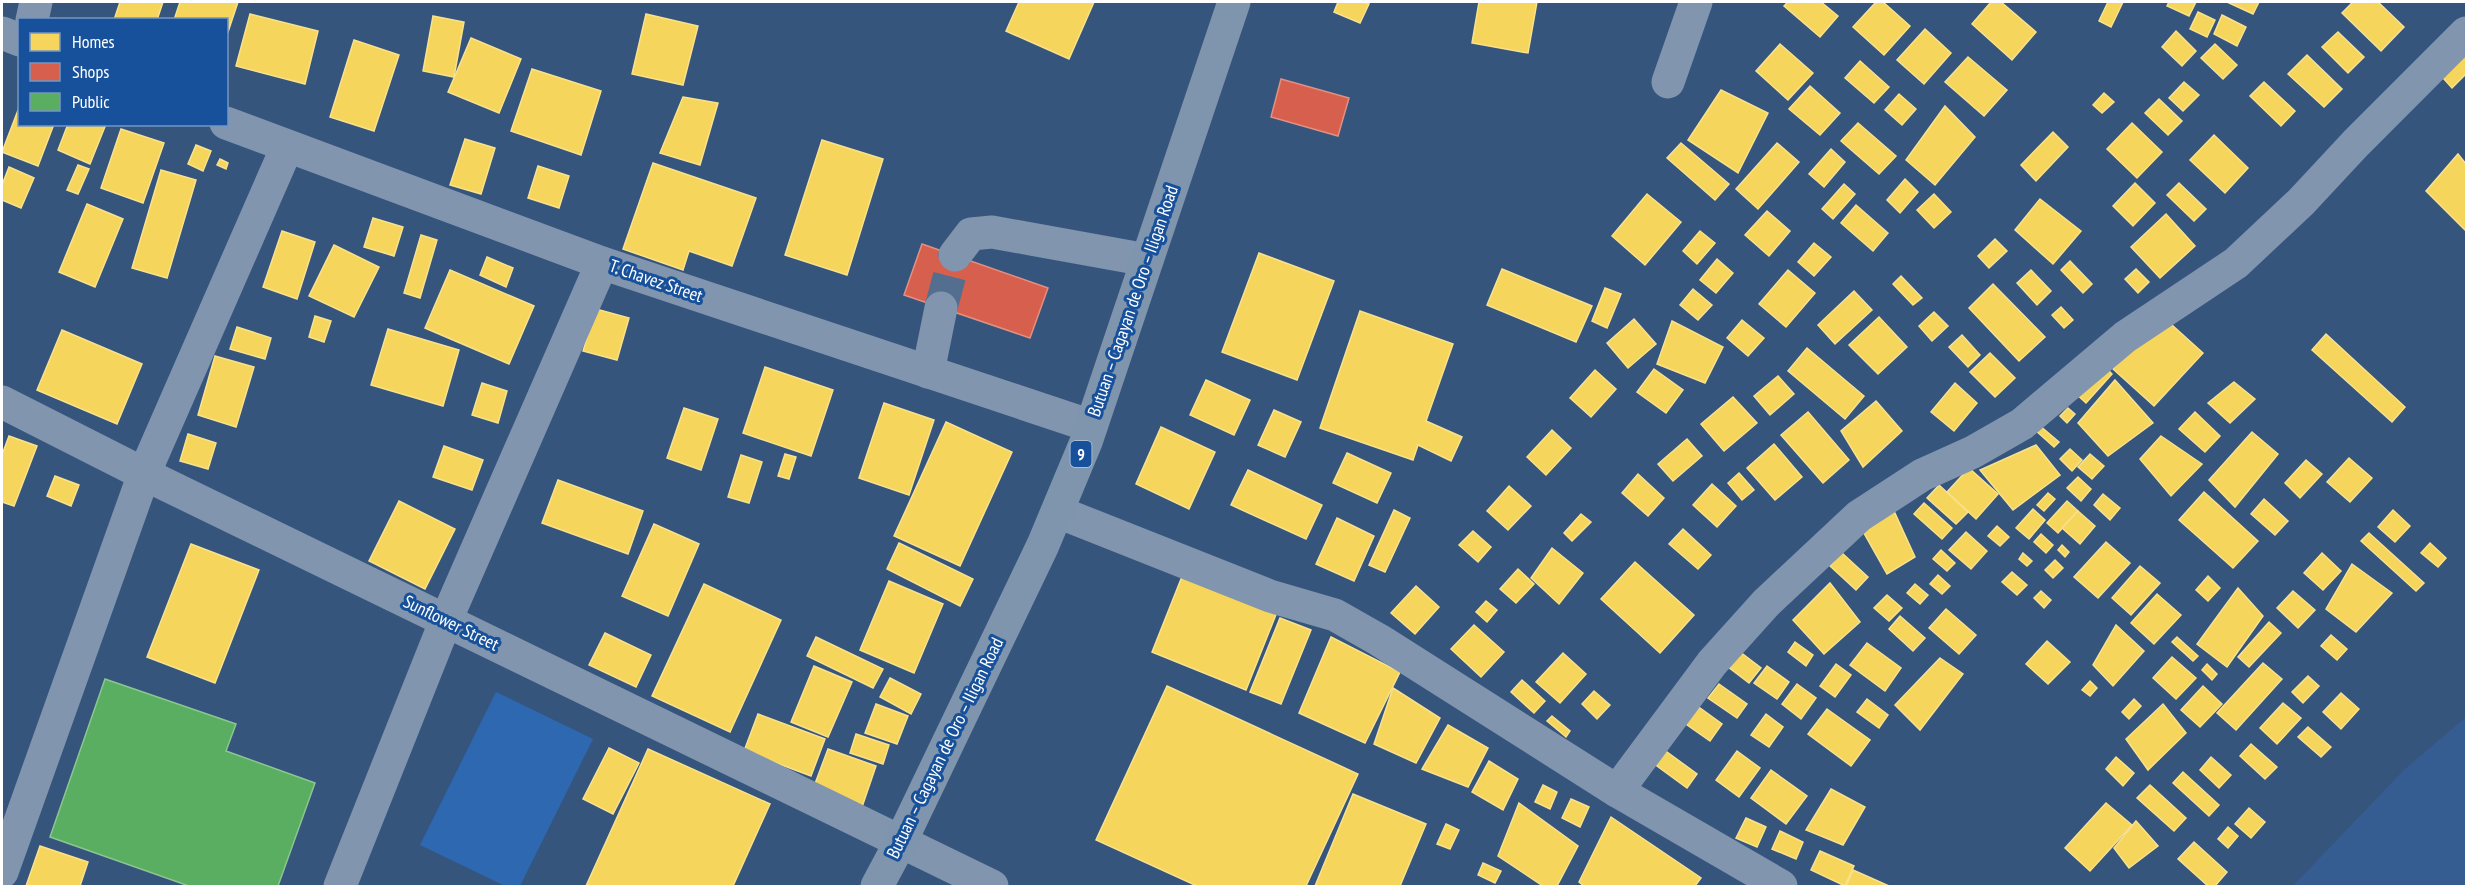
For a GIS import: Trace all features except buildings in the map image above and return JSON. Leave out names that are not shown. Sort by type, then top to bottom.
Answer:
[{"type":"highway","name":"Butuan – Cagayan de Oro – Iligan Road","points":[[877,886],[900,843],[1058,512],[1091,426],[1234,2]]},
{"type":"street","points":[[32,18],[36,2]]},
{"type":"street","points":[[1668,82],[1696,2]]},
{"type":"street","points":[[2,33],[18,39]]},
{"type":"street","points":[[1617,791],[1712,663],[1766,603],[1859,516],[1922,475],[1973,452],[2022,424],[2125,337],[2236,263],[2301,202],[2356,143],[2466,33]]},
{"type":"street","name":"T. Chavez Street","points":[[228,124],[602,262],[1091,426]]},
{"type":"street","points":[[2,872],[144,474],[287,147]]},
{"type":"street","points":[[955,255],[971,234],[992,232],[1147,260]]},
{"type":"street","points":[[349,884],[446,620],[602,262]]},
{"type":"street","points":[[927,372],[941,308]]},
{"type":"street","name":"Sunflower Street","points":[[2,402],[144,474],[992,886]]},
{"type":"street","points":[[1058,512],[1270,596],[1335,615],[1379,640],[1617,791],[1781,886]]},
{"type":"shaded area","points":[[496,692],[593,739],[520,886],[505,886],[420,845]]},
{"type":"shaded area","points":[[2466,717],[2466,886],[2293,886],[2404,770]]},
{"type":"tunnel","points":[[941,308],[955,255]]}]
